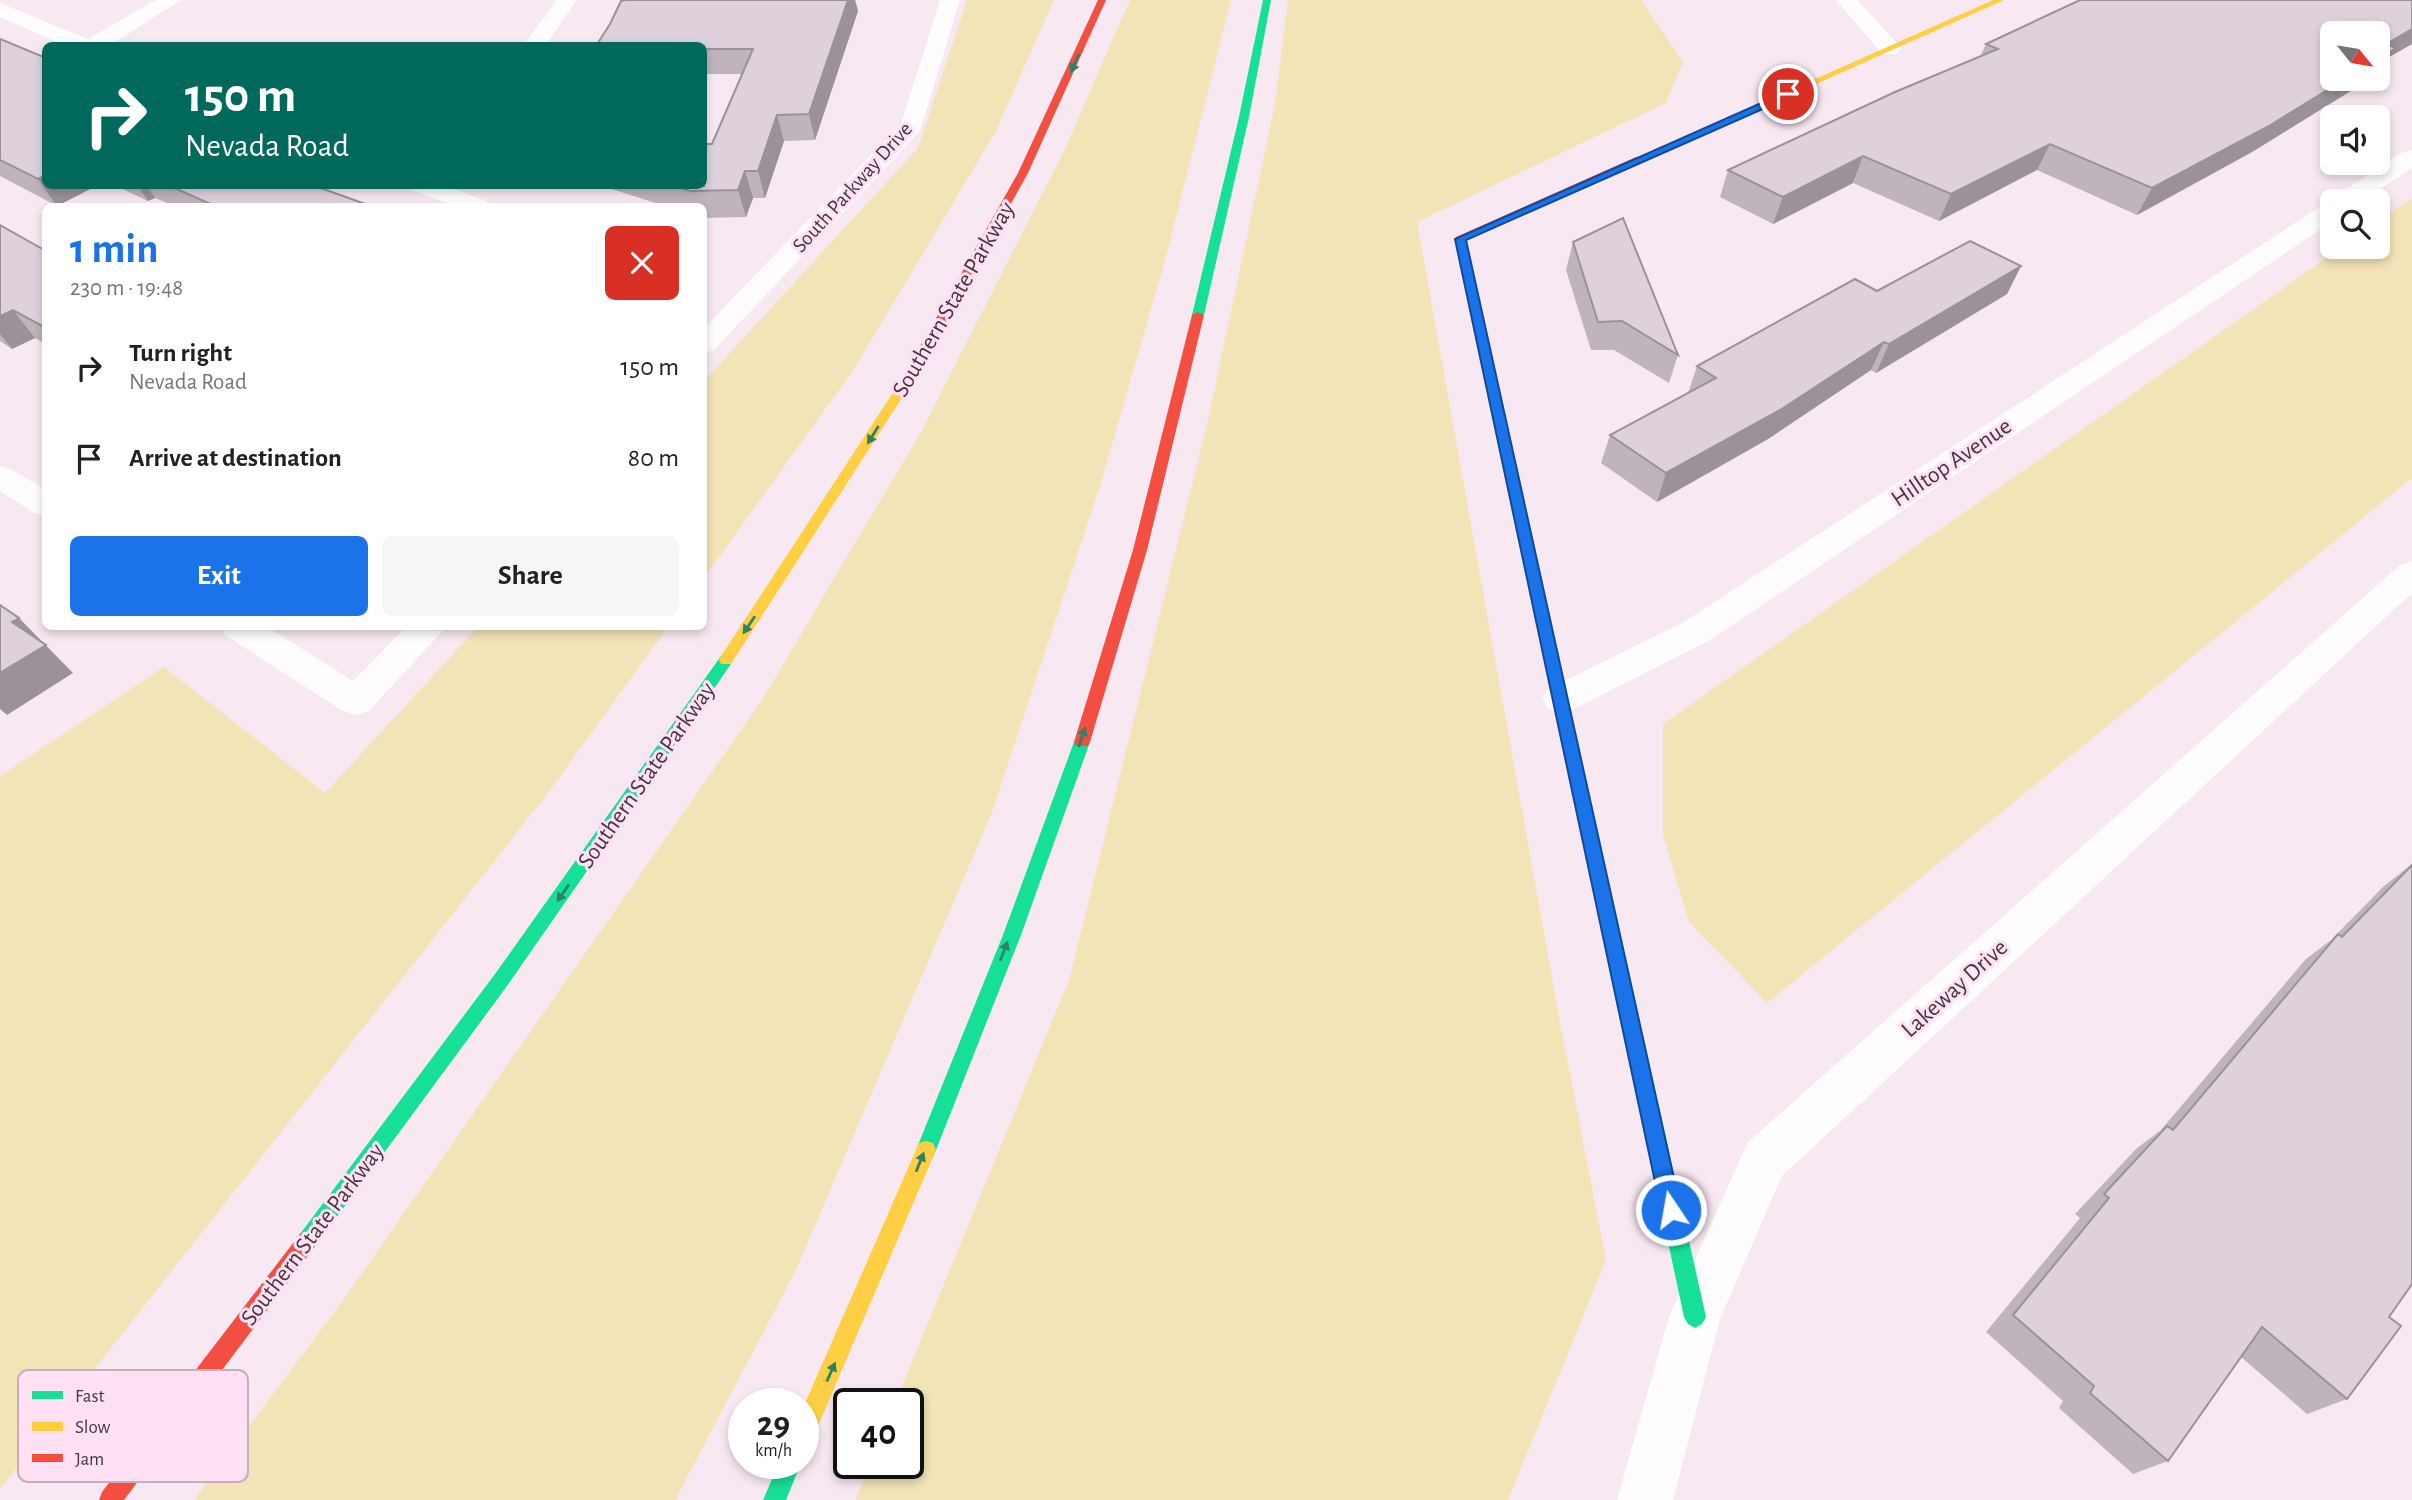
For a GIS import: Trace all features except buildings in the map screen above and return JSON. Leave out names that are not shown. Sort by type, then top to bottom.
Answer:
[{"type":"main road","name":"Southern State Parkway","points":[[208,1370],[487,1000],[691,711],[786,570],[886,414],[974,264],[1048,123],[1102,0]]},
{"type":"main road","points":[[819,1398],[878,1264],[1022,905],[1118,628],[1207,280],[1257,60],[1267,0]]},
{"type":"main road","points":[[1695,1317],[1460,239],[2000,0]]},
{"type":"main road","points":[[774,1500],[783,1479]]},
{"type":"main road","name":"Southern State Parkway","points":[[110,1500],[124,1482]]},
{"type":"street","points":[[100,42],[171,0]]},
{"type":"street","points":[[537,42],[567,0]]},
{"type":"street","name":"South Parkway Drive","points":[[707,339],[726,306],[912,126],[950,0]]},
{"type":"street","points":[[1846,0],[1889,49]]},
{"type":"street","points":[[0,9],[76,42]]},
{"type":"street","points":[[2363,189],[2412,157]]},
{"type":"street","points":[[433,189],[469,203]]},
{"type":"street","name":"Hilltop Avenue","points":[[1561,699],[1698,631],[2320,218]]},
{"type":"street","points":[[0,477],[42,503]]},
{"type":"street","name":"Lakeway Drive","points":[[1645,1500],[1695,1317],[1765,1159],[2412,573]]},
{"type":"street","points":[[244,630],[356,701],[425,630]]},
{"type":"shaded area","points":[[967,0],[1054,0],[996,131],[852,372],[707,574],[707,378],[918,148]]},
{"type":"shaded area","points":[[1130,0],[1231,0],[1166,257],[1100,486],[992,812],[795,1272],[734,1388],[728,1388],[728,1399],[675,1500],[194,1500],[207,1482],[248,1482],[248,1428],[344,1299],[762,700],[921,432],[1063,153]]},
{"type":"shaded area","points":[[1288,0],[1641,0],[1683,62],[1666,103],[1417,222],[1559,1017],[1606,1260],[1508,1500],[855,1500],[864,1479],[924,1479],[924,1388],[901,1388],[1069,980],[1207,425],[1275,104]]},
{"type":"shaded area","points":[[2412,198],[2412,478],[1767,1003],[1689,922],[1663,835],[1663,724],[2325,259],[2390,259],[2390,213]]},
{"type":"shaded area","points":[[475,630],[666,630],[548,793],[94,1370],[18,1370],[18,1466],[0,1489],[0,776],[164,667],[325,793]]},
{"type":"traffic: fast","points":[[1198,315],[1244,117],[1267,0]]},
{"type":"traffic: fast","points":[[307,1241],[501,980],[726,660]]},
{"type":"traffic: fast","points":[[926,1150],[1012,935],[1082,742]]},
{"type":"traffic: fast","points":[[1572,753],[1695,1317]]},
{"type":"traffic: fast","points":[[774,1500],[783,1479]]},
{"type":"traffic: slow","points":[[1640,159],[2000,0]]},
{"type":"traffic: slow","points":[[1473,300],[1572,753]]},
{"type":"traffic: slow","points":[[726,660],[906,382]]},
{"type":"traffic: slow","points":[[819,1397],[926,1150]]},
{"type":"traffic: jam","points":[[906,382],[1023,173],[1102,0]]},
{"type":"traffic: jam","points":[[1473,300],[1460,239],[1640,159]]},
{"type":"traffic: jam","points":[[1082,742],[1140,550],[1198,315]]},
{"type":"traffic: jam","points":[[209,1370],[307,1241]]},
{"type":"traffic: jam","points":[[110,1500],[124,1482]]},
{"type":"route","points":[[1671,1210],[1460,239],[1788,94]]}]
